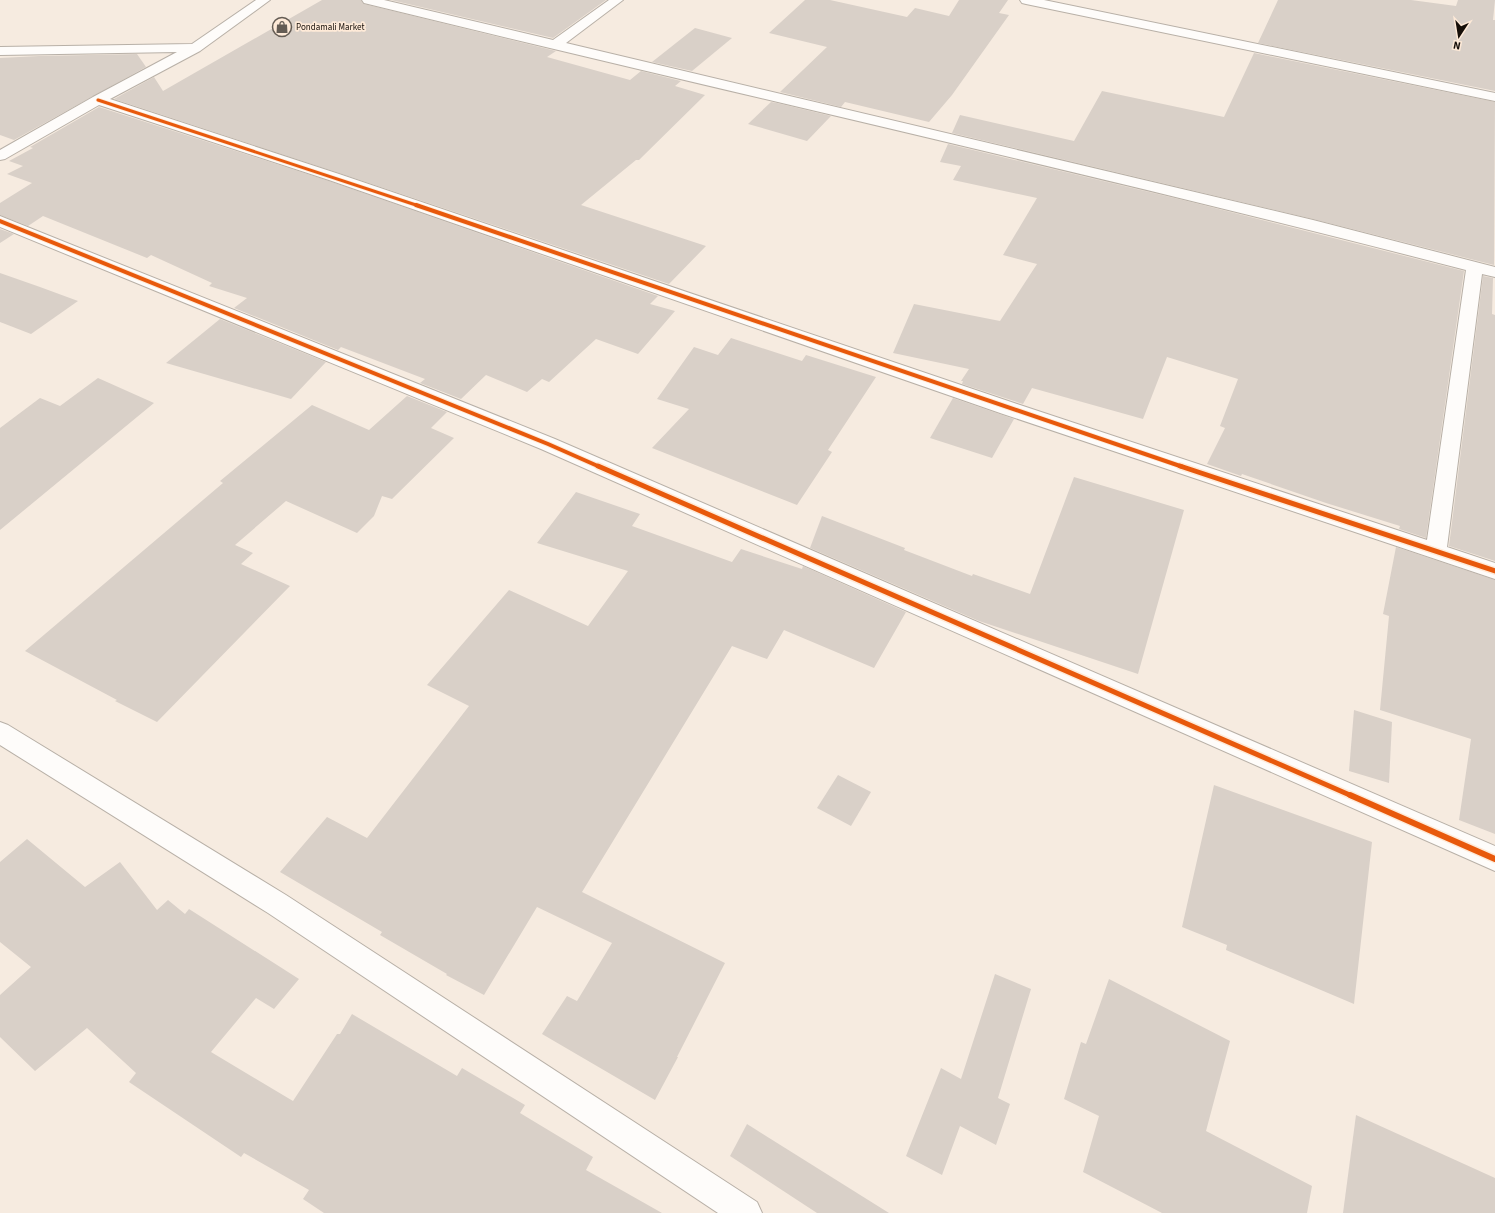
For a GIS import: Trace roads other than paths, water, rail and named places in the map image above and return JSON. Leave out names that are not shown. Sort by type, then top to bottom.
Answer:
[{"type":"street","points":[[0,156],[98,100],[195,48],[264,0]]},
{"type":"street","points":[[368,0],[1313,225],[1495,272]]},
{"type":"street","points":[[555,45],[617,0]]},
{"type":"street","points":[[1026,0],[1495,97]]},
{"type":"street","points":[[0,51],[195,48]]},
{"type":"street","points":[[98,100],[334,177],[1010,409],[1436,550],[1495,571]]},
{"type":"street","points":[[0,221],[555,447],[1495,859]]},
{"type":"street","points":[[1436,550],[1475,267]]},
{"type":"street","points":[[0,732],[277,904],[746,1213]]},
{"type":"place","name":"Pondamali Market","points":[[282,27]]}]
